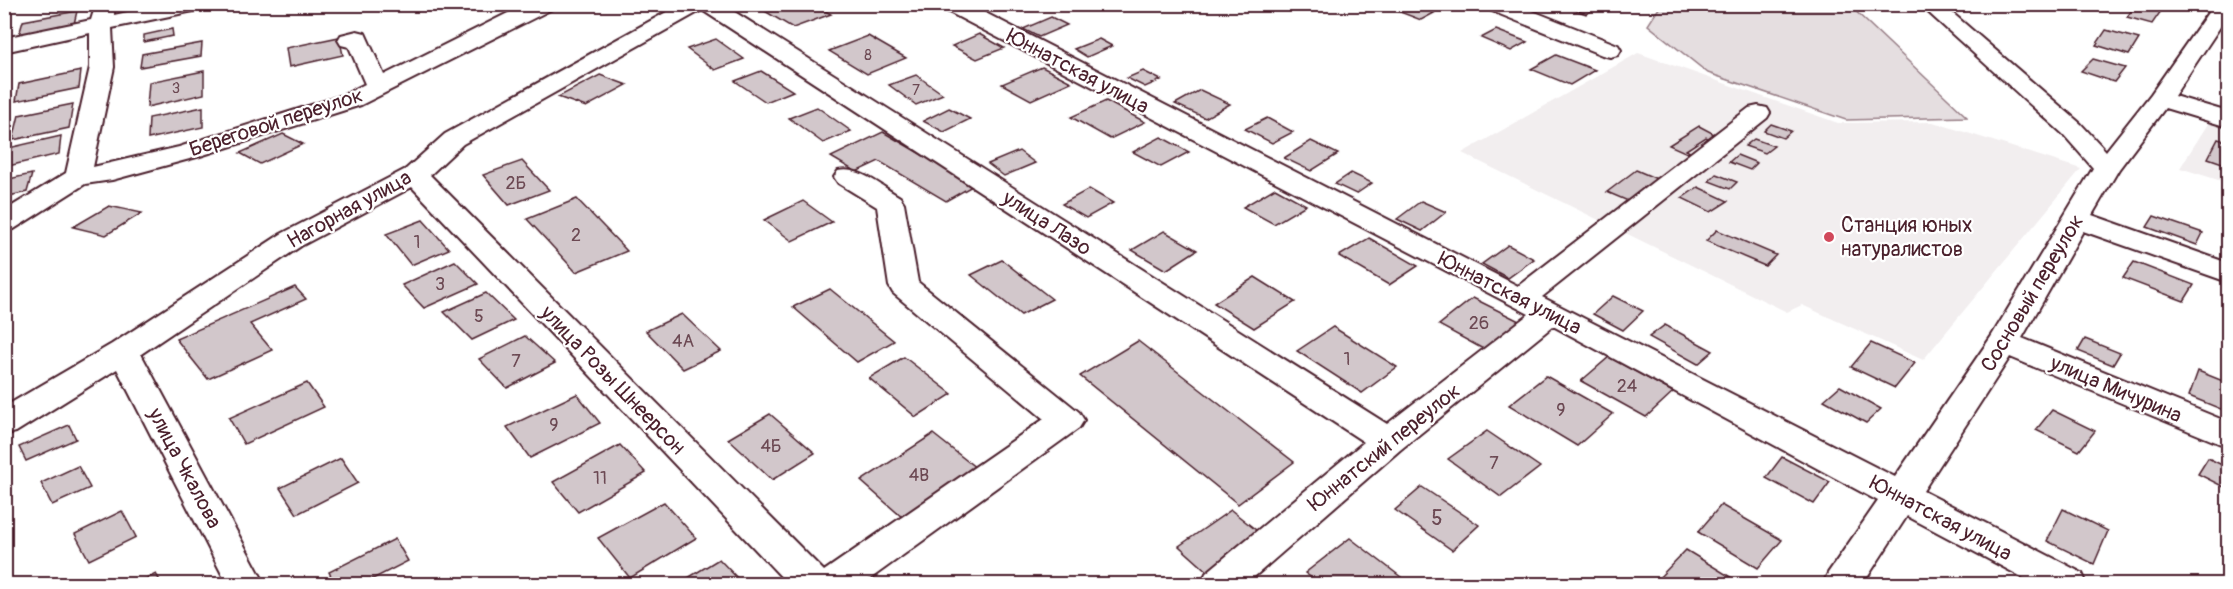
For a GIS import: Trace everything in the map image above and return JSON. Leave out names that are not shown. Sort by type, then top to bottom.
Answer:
[{"type":"street","points":[[4,45],[103,15],[195,4]]},
{"type":"street","name":"Береговой переулок","points":[[4,223],[78,177],[112,172],[188,152],[352,99],[544,4]]},
{"type":"street","name":"Нагорная улица","points":[[4,423],[123,351],[291,240],[415,175],[454,139],[699,4]]},
{"type":"street","name":"улица Лазо","points":[[706,4],[1388,441]]},
{"type":"street","name":"Юннатская улица","points":[[951,4],[1551,312],[2068,585]]},
{"type":"street","points":[[1495,4],[1610,50]]},
{"type":"street","points":[[1929,4],[2072,129],[2107,168]]},
{"type":"street","name":"Сосновый переулок","points":[[1842,585],[2004,342],[2107,168],[2160,99],[2225,4]]},
{"type":"street","points":[[78,177],[102,67],[103,15]]},
{"type":"street","points":[[349,40],[357,38],[378,87]]},
{"type":"street","points":[[2160,99],[2229,120]]},
{"type":"street","points":[[1520,298],[1758,113]]},
{"type":"street","name":"улица Розы Шнеерсон","points":[[415,175],[812,585]]},
{"type":"street","points":[[835,585],[1067,420],[904,286],[890,203],[848,177]]},
{"type":"street","points":[[2077,219],[2229,273]]},
{"type":"street","name":"Юннатский переулок","points":[[1220,585],[1388,441],[1551,312]]},
{"type":"street","name":"улица Мичурина","points":[[2004,342],[2229,435]]},
{"type":"street","name":"улица Чкалова","points":[[123,351],[246,585]]},
{"type":"shaded area","points":[[1661,5],[1849,5],[1967,117],[1846,120],[1708,73],[1648,25]]},
{"type":"shaded area","name":"Станция юных натуралистов","points":[[1638,53],[1838,123],[1933,122],[2081,169],[1923,360],[1802,305],[1787,312],[1462,153]]},
{"type":"shaded area","points":[[2228,92],[2228,183],[2180,168]]},
{"type":"building","points":[[764,4],[813,4],[831,14],[793,28],[758,7]]},
{"type":"building","points":[[1033,4],[1016,12],[1002,5]]},
{"type":"building","points":[[1391,4],[1412,4],[1434,13],[1421,20],[1387,7]]},
{"type":"building","points":[[1559,4],[1597,4],[1600,6],[1586,14]]},
{"type":"building","points":[[2136,4],[2161,11],[2152,24],[2127,17]]},
{"type":"building","points":[[77,11],[74,24],[19,35],[23,21]]},
{"type":"building","points":[[1051,17],[1067,25],[1039,37],[1023,29]]},
{"type":"building","points":[[172,29],[173,36],[144,42],[144,35]]},
{"type":"building","points":[[1496,30],[1527,42],[1511,51],[1481,38]]},
{"type":"building","points":[[2106,30],[2139,39],[2129,55],[2096,45]]},
{"type":"building","points":[[979,34],[1004,48],[977,59],[952,46]]},
{"type":"building","points":[[868,36],[906,58],[867,74],[829,51]]},
{"type":"building","points":[[339,37],[343,55],[289,67],[286,48]]},
{"type":"building","points":[[716,39],[744,59],[715,70],[687,49]]},
{"type":"building","points":[[1099,39],[1112,46],[1087,57],[1074,49]]},
{"type":"building","points":[[202,43],[201,56],[140,67],[142,54]]},
{"type":"building","points":[[1556,55],[1595,70],[1570,85],[1531,69]]},
{"type":"building","points":[[2093,59],[2125,68],[2114,82],[2081,71]]},
{"type":"building","points":[[1042,67],[1071,82],[1031,100],[1002,84]]},
{"type":"building","points":[[81,71],[79,88],[16,101],[19,84]]},
{"type":"building","points":[[204,71],[204,94],[147,107],[149,82]]},
{"type":"building","points":[[761,71],[793,91],[766,102],[735,81]]},
{"type":"building","points":[[1143,71],[1161,80],[1145,87],[1127,78]]},
{"type":"building","points":[[600,75],[627,85],[586,107],[558,97]]},
{"type":"building","points":[[916,75],[943,94],[916,105],[889,85]]},
{"type":"building","points":[[1200,90],[1230,104],[1205,118],[1175,104]]},
{"type":"building","points":[[1106,101],[1145,122],[1110,139],[1071,117]]},
{"type":"building","points":[[73,104],[69,128],[13,140],[19,115]]},
{"type":"building","points":[[203,107],[203,127],[148,139],[149,118]]},
{"type":"building","points":[[817,107],[851,131],[823,143],[789,118]]},
{"type":"building","points":[[949,108],[970,119],[944,132],[923,121]]},
{"type":"building","points":[[1267,118],[1293,132],[1272,143],[1245,129]]},
{"type":"building","points":[[1771,124],[1791,131],[1783,138],[1764,131]]},
{"type":"building","points":[[1699,126],[1718,136],[1712,140],[1706,137],[1686,150],[1690,152],[1687,153],[1669,145]]},
{"type":"building","points":[[883,132],[974,185],[946,201],[879,161],[856,172],[831,157]]},
{"type":"building","points":[[283,134],[303,144],[260,164],[240,153]]},
{"type":"building","points":[[61,136],[59,154],[4,167],[4,149]]},
{"type":"building","points":[[1161,137],[1189,152],[1161,167],[1133,152]]},
{"type":"building","points":[[1754,139],[1774,146],[1765,153],[1745,146]]},
{"type":"building","points":[[2218,139],[2228,142],[2228,165],[2208,158]]},
{"type":"building","points":[[1311,141],[1338,154],[1311,171],[1284,158]]},
{"type":"building","points":[[1019,151],[1035,163],[1004,176],[988,164]]},
{"type":"building","points":[[1737,155],[1757,163],[1750,170],[1729,162]]},
{"type":"building","points":[[522,161],[549,190],[509,205],[483,175]]},
{"type":"building","points":[[1636,170],[1664,182],[1635,204],[1607,192]]},
{"type":"building","points":[[1351,173],[1372,183],[1356,194],[1335,184]]},
{"type":"building","points":[[32,174],[27,192],[4,197],[4,180]]},
{"type":"building","points":[[1716,174],[1737,182],[1730,189],[1709,181]]},
{"type":"building","points":[[1698,187],[1728,201],[1711,212],[1682,198]]},
{"type":"building","points":[[1275,188],[1306,205],[1274,224],[1243,207]]},
{"type":"building","points":[[1089,189],[1113,203],[1086,218],[1062,204]]},
{"type":"building","points":[[577,199],[627,251],[576,272],[527,219]]},
{"type":"building","points":[[803,201],[832,222],[792,241],[764,220]]},
{"type":"building","points":[[1421,201],[1446,212],[1422,231],[1397,219]]},
{"type":"building","points":[[109,206],[142,213],[106,235],[73,227]]},
{"type":"building","points":[[2154,216],[2203,233],[2197,245],[2147,227]]},
{"type":"building","points":[[423,220],[449,249],[411,265],[386,234]]},
{"type":"building","points":[[1717,230],[1776,255],[1765,266],[1706,241]]},
{"type":"building","points":[[1164,231],[1197,250],[1166,270],[1132,250]]},
{"type":"building","points":[[1369,238],[1418,266],[1389,285],[1339,256]]},
{"type":"building","points":[[1508,245],[1534,259],[1508,278],[1482,264]]},
{"type":"building","points":[[1002,260],[1052,299],[1021,315],[971,275]]},
{"type":"building","points":[[455,261],[478,284],[424,308],[402,285]]},
{"type":"building","points":[[2134,262],[2194,285],[2184,301],[2123,278]]},
{"type":"building","points":[[1255,277],[1295,302],[1254,328],[1214,303]]},
{"type":"building","points":[[295,287],[306,299],[250,324],[272,350],[208,379],[176,339]]},
{"type":"building","points":[[830,289],[894,341],[857,362],[793,307]]},
{"type":"building","points":[[486,293],[514,320],[472,340],[444,312]]},
{"type":"building","points":[[1613,296],[1643,311],[1623,330],[1593,314]]},
{"type":"building","points":[[1473,298],[1519,321],[1485,350],[1439,325]]},
{"type":"building","points":[[682,314],[721,351],[683,369],[646,331]]},
{"type":"building","points":[[1665,325],[1713,351],[1698,364],[1649,337]]},
{"type":"building","points":[[1333,327],[1397,367],[1362,393],[1297,351]]},
{"type":"building","points":[[525,336],[555,363],[507,388],[479,359]]},
{"type":"building","points":[[2085,339],[2120,353],[2113,365],[2078,351]]},
{"type":"building","points":[[1138,341],[1294,462],[1238,504],[1080,376]]},
{"type":"building","points":[[1871,343],[1915,363],[1895,388],[1851,367]]},
{"type":"building","points":[[904,357],[952,394],[916,417],[869,378]]},
{"type":"building","points":[[1609,357],[1673,392],[1646,417],[1581,381]]},
{"type":"building","points":[[2198,371],[2228,383],[2228,412],[2189,396]]},
{"type":"building","points":[[1546,376],[1613,414],[1577,446],[1509,405]]},
{"type":"building","points":[[307,383],[324,407],[244,444],[229,418]]},
{"type":"building","points":[[1840,386],[1881,409],[1866,423],[1824,400]]},
{"type":"building","points":[[577,394],[600,423],[530,458],[507,427]]},
{"type":"building","points":[[2052,410],[2095,431],[2079,451],[2036,430]]},
{"type":"building","points":[[770,414],[815,453],[772,480],[728,439]]},
{"type":"building","points":[[69,425],[76,439],[26,461],[19,447]]},
{"type":"building","points":[[1487,431],[1540,467],[1501,497],[1448,459]]},
{"type":"building","points":[[933,434],[976,468],[903,518],[861,481]]},
{"type":"building","points":[[620,445],[646,473],[578,512],[553,482]]},
{"type":"building","points":[[1782,457],[1830,482],[1814,504],[1766,478]]},
{"type":"building","points":[[341,458],[358,483],[297,514],[280,488]]},
{"type":"building","points":[[2208,458],[2228,468],[2228,489],[2198,474]]},
{"type":"building","points":[[78,466],[90,488],[52,505],[41,483]]},
{"type":"building","points":[[1422,487],[1479,525],[1452,550],[1395,510]]},
{"type":"building","points":[[664,502],[696,538],[630,578],[598,538]]},
{"type":"building","points":[[1721,505],[1782,540],[1758,568],[1698,532]]},
{"type":"building","points":[[2063,509],[2108,531],[2094,564],[2047,541]]},
{"type":"building","points":[[1231,510],[1261,534],[1208,572],[1179,546]]},
{"type":"building","points":[[122,511],[136,537],[89,560],[75,534]]},
{"type":"building","points":[[1350,538],[1410,584],[1320,584],[1305,573]]},
{"type":"building","points":[[395,539],[408,561],[363,584],[335,584],[329,572]]},
{"type":"building","points":[[1686,550],[1742,584],[1659,584],[1655,582]]},
{"type":"building","points":[[719,559],[743,584],[678,584]]},
{"type":"building","points":[[156,574],[162,584],[135,584]]},
{"type":"place","name":"Станция юных натуралистов","points":[[1829,237]]}]
